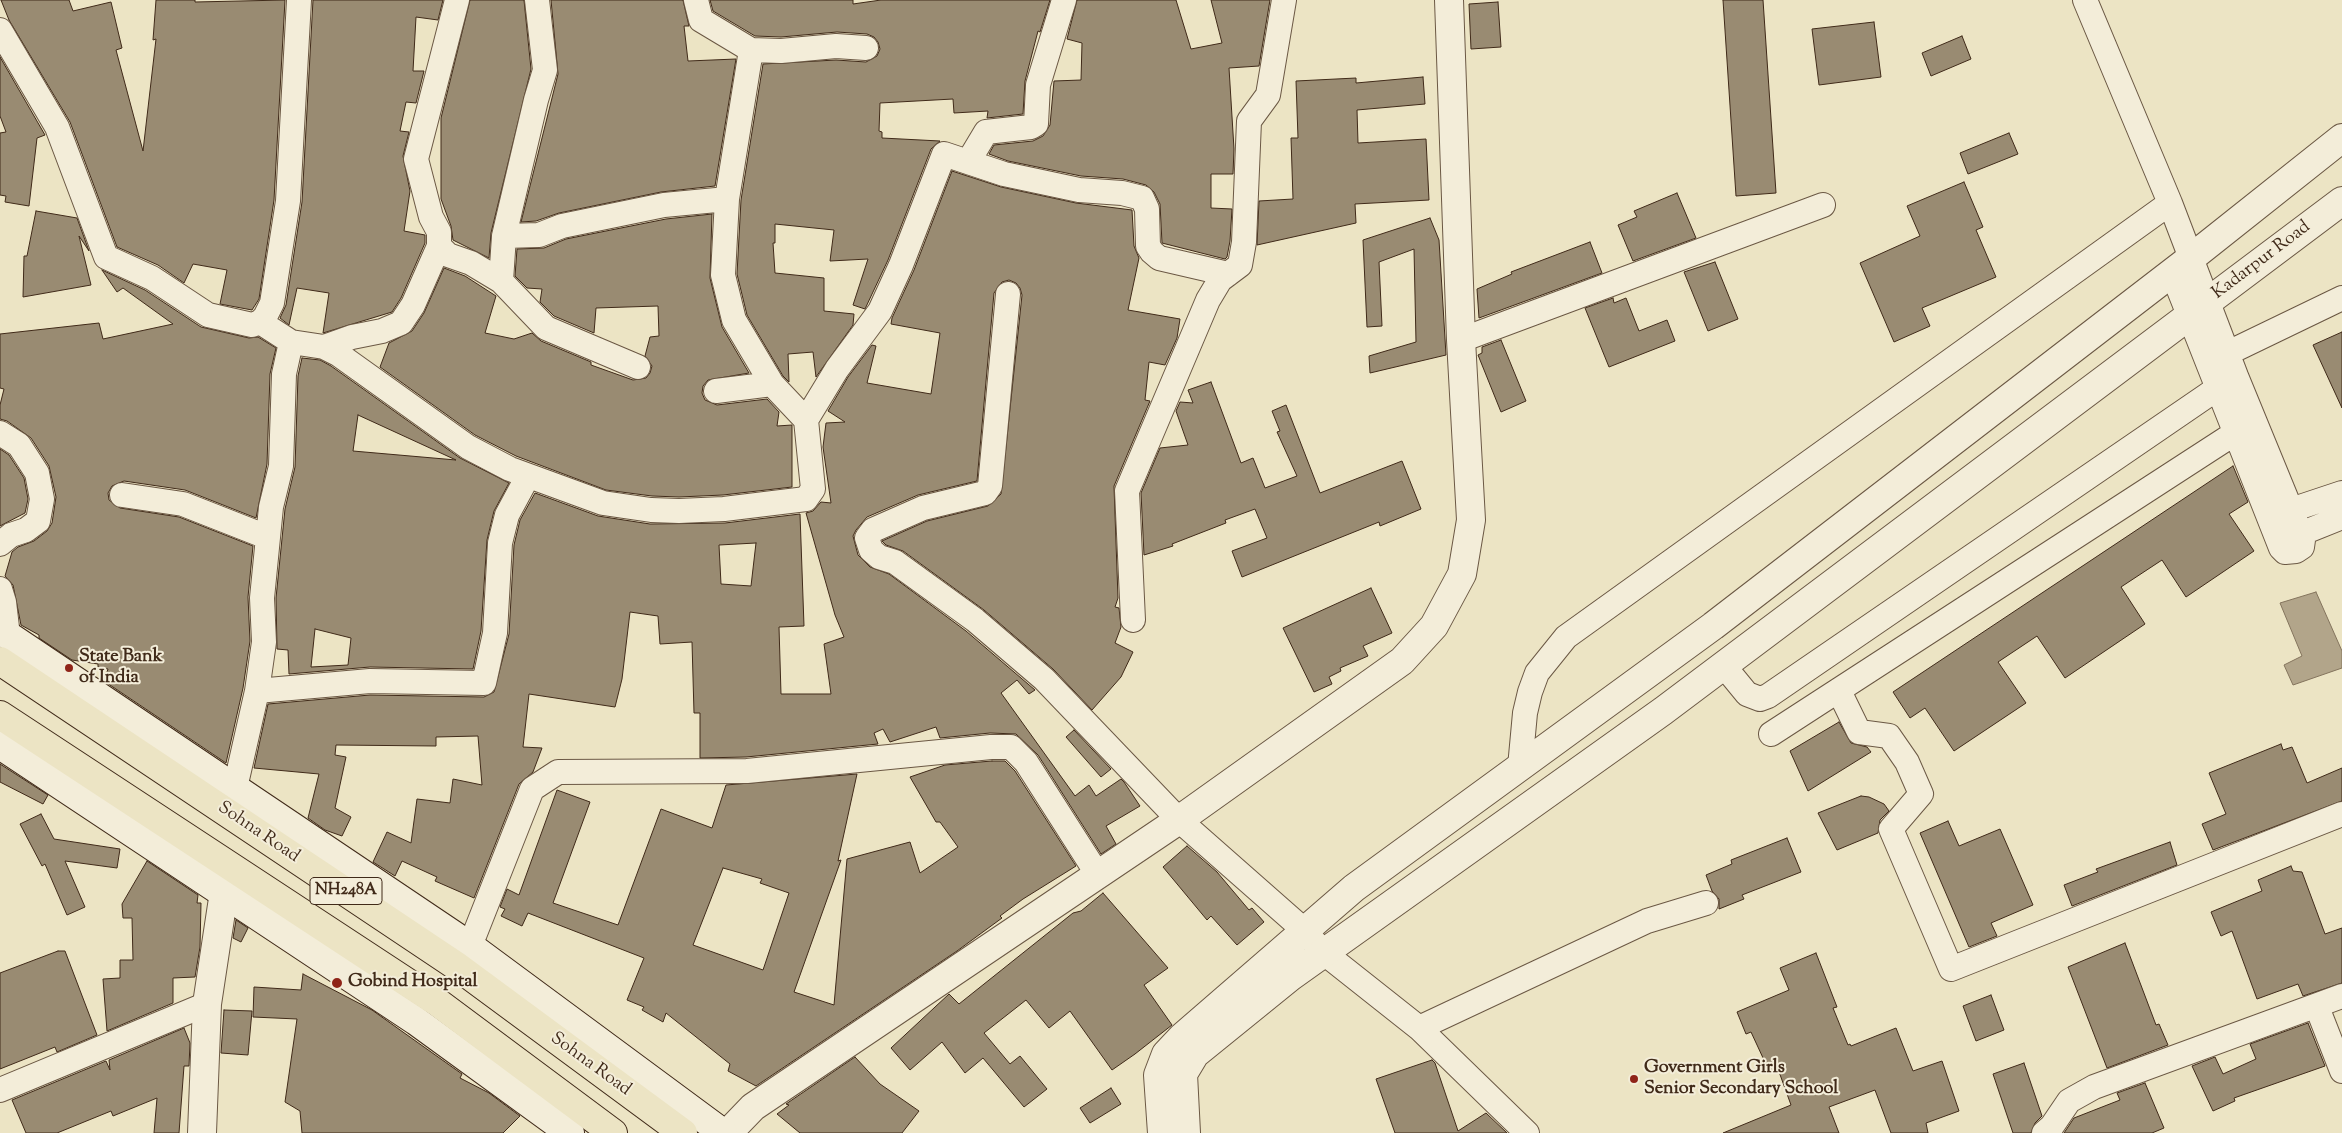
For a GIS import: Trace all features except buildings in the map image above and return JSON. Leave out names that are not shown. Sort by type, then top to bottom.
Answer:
[{"type":"highway","name":"Sohna Road","points":[[0,661],[458,967],[683,1133]]},
{"type":"highway","name":"NH248A","points":[[0,715],[436,1002],[613,1133]]},
{"type":"street","points":[[0,30],[57,127],[106,257],[152,278],[208,315],[252,325],[260,322],[272,303],[288,201],[299,0]]},
{"type":"street","points":[[324,347],[352,337],[382,331],[401,323],[413,305],[439,246],[439,232],[431,217],[416,159],[456,0]]},
{"type":"street","points":[[501,281],[504,236],[536,100],[545,70],[538,0]]},
{"type":"street","points":[[696,0],[701,20],[751,50],[781,51],[836,46],[866,48]]},
{"type":"street","points":[[968,162],[986,132],[1031,127],[1036,124],[1038,85],[1064,0]]},
{"type":"street","points":[[1132,620],[1127,491],[1208,300],[1216,285],[1240,265],[1243,255],[1249,121],[1268,96],[1284,0]]},
{"type":"street","points":[[728,1133],[753,1107],[1179,820],[1402,661],[1434,626],[1462,574],[1471,520],[1461,340],[1449,0]]},
{"type":"street","points":[[2085,0],[2191,257],[2193,312],[2227,381],[2245,426],[2281,548],[2291,552],[2302,547],[2300,534],[2291,510],[2245,426]]},
{"type":"street","points":[[751,50],[727,199],[723,275],[734,320],[772,384],[806,420]]},
{"type":"street","points":[[1162,1133],[1158,1074],[1166,1054],[1182,1037],[1354,888],[1713,626],[2342,138]]},
{"type":"street","points":[[260,322],[291,342],[324,347],[338,354],[468,446],[510,469],[603,503],[651,510],[724,509],[806,499],[813,489],[806,420],[837,369],[880,311],[901,265],[944,154],[998,172],[1079,190],[1122,193],[1142,198],[1146,209],[1148,246],[1152,252],[1159,258],[1228,274]]},
{"type":"street","points":[[504,236],[539,235],[562,226],[664,205],[727,199]]},
{"type":"street","name":"Kadarpur Road","points":[[1186,1133],[1183,1074],[1195,1054],[1323,952],[1381,914],[1724,666],[2342,201]]},
{"type":"street","points":[[1520,767],[1525,713],[1530,692],[1537,673],[1566,638],[2170,203]]},
{"type":"street","points":[[1461,340],[1823,205]]},
{"type":"street","points":[[439,246],[448,255],[471,263],[501,281],[546,328],[638,367]]},
{"type":"street","points":[[1008,294],[988,489],[985,493],[923,508],[874,530],[867,538],[871,550],[879,556],[895,562],[975,620],[1044,679],[1179,820],[1304,931],[1323,952],[1419,1028],[1527,1133]]},
{"type":"street","points":[[2228,353],[2342,298]]},
{"type":"street","points":[[2193,312],[2228,353],[2227,381]]},
{"type":"street","points":[[235,788],[257,691],[264,642],[262,598],[271,507],[281,466],[284,374],[291,342]]},
{"type":"street","points":[[1724,666],[1747,694],[1760,699],[1768,696],[2227,381]]},
{"type":"street","points":[[716,391],[772,384]]},
{"type":"street","points":[[1771,734],[2245,426]]},
{"type":"street","points":[[0,433],[20,445],[37,473],[42,499],[38,521],[26,530],[11,535],[0,544]]},
{"type":"street","points":[[257,691],[370,681],[484,683],[495,633],[500,543],[507,515],[528,476]]},
{"type":"street","points":[[2291,510],[2342,493]]},
{"type":"street","points":[[122,495],[183,504],[268,537]]},
{"type":"street","points":[[2300,534],[2342,517]]},
{"type":"street","points":[[0,589],[4,602],[4,633],[470,946],[723,1133]]},
{"type":"street","points":[[1839,691],[1859,732],[1889,736],[1907,762],[1921,794],[1891,829],[1951,969],[2342,814]]},
{"type":"street","points":[[0,745],[416,1021],[570,1133]]},
{"type":"street","points":[[470,946],[532,789],[558,772],[746,771],[991,747],[1011,747],[1026,762],[1098,875]]},
{"type":"street","points":[[202,1133],[207,1004],[224,892]]},
{"type":"street","points":[[1419,1028],[1647,921],[1706,903]]},
{"type":"street","points":[[2044,1133],[2052,1126],[2069,1101],[2094,1087],[2317,1007],[2342,996]]},
{"type":"street","points":[[0,1090],[207,1004]]},
{"type":"street","points":[[2317,1007],[2342,1071]]},
{"type":"shaded area","points":[[2316,592],[2342,651],[2342,668],[2293,685],[2284,665],[2302,656],[2280,603]]},
{"type":"place","name":"State Bank of India","points":[[69,668]]},
{"type":"place","name":"Gobind Hospital","points":[[337,983]]},
{"type":"place","name":"Government Girls Senior Secondary School","points":[[1634,1079]]}]
